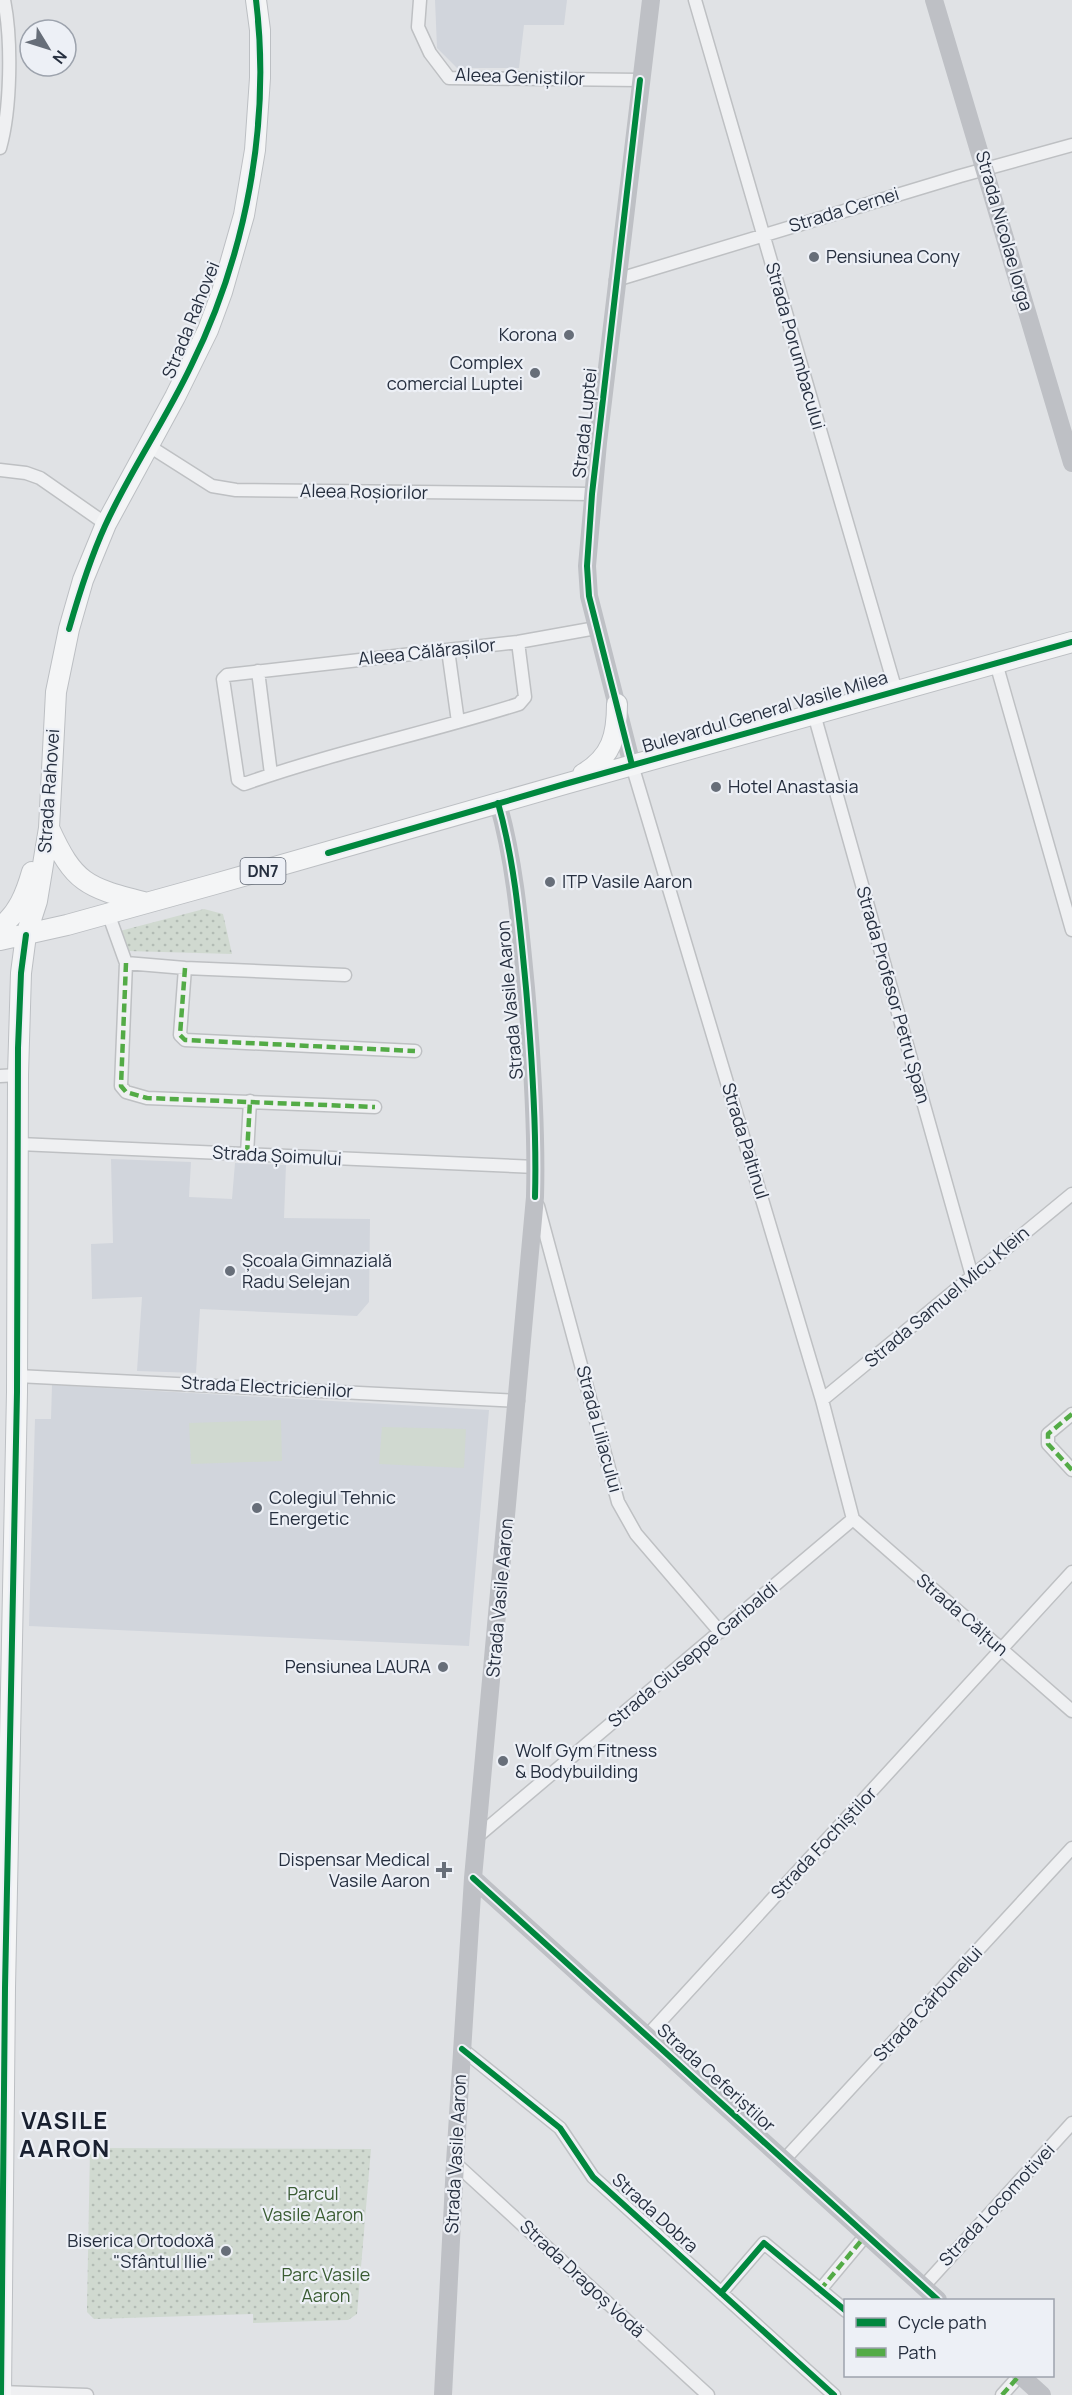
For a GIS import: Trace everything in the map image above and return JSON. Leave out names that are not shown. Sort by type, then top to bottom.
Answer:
[{"type":"main road","name":"Strada Rahovei","points":[[1,2393],[5,1690],[17,1376],[19,1144],[9,1075],[26,935],[37,901],[49,828],[59,670],[83,580],[106,524],[192,365],[222,292],[244,215],[255,150],[260,78],[260,30],[256,0]]},
{"type":"main road","name":"Bulevardul General Vasile Milea","points":[[0,939],[26,935],[108,913],[1072,642]]},
{"type":"main road","points":[[565,784],[597,765],[610,749],[617,723],[617,704]]},
{"type":"main road","points":[[49,828],[62,857],[85,883],[102,892],[146,902]]},
{"type":"main road","points":[[0,927],[9,920],[25,894],[49,828]]},
{"type":"street","points":[[0,148],[9,60],[9,27],[4,0]]},
{"type":"street","name":"Aleea Geniștilor","points":[[420,0],[418,27],[430,53],[449,78],[640,80]]},
{"type":"street","name":"Strada Luptei","points":[[633,765],[596,628],[587,582],[592,494],[651,0]]},
{"type":"street","name":"Strada Porumbacului","points":[[695,0],[896,691]]},
{"type":"street","name":"Strada Nicolae Iorga","points":[[934,0],[1072,463]]},
{"type":"street","name":"Strada Cernei","points":[[616,280],[985,168],[1072,145]]},
{"type":"street","name":"Aleea Roșiorilor","points":[[148,446],[212,486],[236,490],[592,494]]},
{"type":"street","points":[[0,470],[26,473],[40,478],[106,524]]},
{"type":"street","name":"Aleea Călărașilor","points":[[271,774],[244,784],[238,780],[223,679],[227,675],[518,642],[596,628]]},
{"type":"street","points":[[258,671],[271,774],[523,702],[525,697],[518,642]]},
{"type":"street","points":[[448,650],[458,722]]},
{"type":"street","points":[[996,663],[1072,930]]},
{"type":"street","name":"Strada Profesor Petru Șpan","points":[[814,714],[972,1276]]},
{"type":"street","name":"Strada Paltinul","points":[[633,765],[822,1400],[853,1519]]},
{"type":"street","name":"Strada Vasile Aaron","points":[[444,2395],[455,2163],[474,1878],[535,1197],[536,1167],[529,1024],[522,939],[510,854],[498,803]]},
{"type":"street","points":[[108,913],[126,963],[121,1086],[126,1092],[147,1098],[375,1107]]},
{"type":"street","points":[[126,963],[345,975]]},
{"type":"street","points":[[185,968],[180,1035],[185,1040],[415,1051]]},
{"type":"street","points":[[247,1154],[250,1101]]},
{"type":"street","name":"Strada Șoimului","points":[[19,1144],[536,1167]]},
{"type":"street","name":"Strada Samuel Micu Klein","points":[[822,1400],[1072,1194]]},
{"type":"street","name":"Strada Liliacului","points":[[535,1197],[618,1502],[636,1534],[720,1632]]},
{"type":"street","name":"Strada Electricienilor","points":[[17,1376],[518,1401]]},
{"type":"street","points":[[1072,1414],[1048,1434],[1047,1439],[1048,1444],[1072,1470]]},
{"type":"street","name":"Strada Giuseppe Garibaldi","points":[[478,1836],[853,1519]]},
{"type":"street","name":"Strada Călțun","points":[[853,1519],[1072,1711]]},
{"type":"street","name":"Strada Fochiștilor","points":[[647,2036],[1072,1572]]},
{"type":"street","name":"Strada Cărbunelui","points":[[784,2160],[1072,1848]]},
{"type":"street","name":"Strada Ceferiștilor","points":[[474,1878],[936,2299]]},
{"type":"street","name":"Strada Dobra","points":[[462,2049],[560,2128],[593,2177],[834,2395]]},
{"type":"street","name":"Strada Locomotivei","points":[[923,2286],[1072,2123]]},
{"type":"street","name":"Strada Dragoș Vodă","points":[[455,2163],[708,2395]]},
{"type":"street","points":[[820,2290],[866,2235]]},
{"type":"street","points":[[721,2293],[764,2242],[844,2309]]},
{"type":"street","points":[[1002,2395],[1019,2377]]},
{"type":"street","points":[[1021,2377],[1042,2395]]},
{"type":"street","points":[[1,2393],[87,2395]]},
{"type":"shaded area","points":[[435,0],[567,0],[564,25],[524,25],[519,68],[457,68],[437,48]]},
{"type":"shaded area","name":"Școala Gimnazială Radu Selejan","points":[[111,1159],[191,1162],[189,1197],[232,1199],[235,1163],[286,1165],[284,1218],[370,1219],[369,1302],[357,1316],[200,1309],[196,1373],[137,1371],[142,1297],[92,1299],[91,1244],[113,1243]]},
{"type":"shaded area","name":"Colegiul Tehnic Energetic","points":[[52,1385],[489,1410],[469,1646],[29,1626],[35,1419],[51,1419]]},
{"type":"green space","points":[[204,909],[223,914],[232,954],[128,951],[124,946],[120,931]]},
{"type":"green space","points":[[281,1420],[282,1461],[191,1464],[189,1423]]},
{"type":"green space","points":[[382,1427],[466,1429],[464,1468],[379,1464]]},
{"type":"green space","name":"Parcul Vasile Aaron","points":[[90,2148],[371,2149],[357,2314],[348,2320],[253,2323],[253,2314],[94,2319],[87,2312]]},
{"type":"marked path","points":[[126,963],[121,1086],[126,1092],[147,1098],[375,1107]]},
{"type":"marked path","points":[[185,968],[180,1035],[185,1040],[415,1051]]},
{"type":"marked path","points":[[247,1154],[250,1101]]},
{"type":"marked path","points":[[1072,1414],[1048,1434],[1048,1444],[1072,1470]]},
{"type":"marked path","points":[[820,2290],[866,2235]]},
{"type":"marked path","points":[[1002,2395],[1018,2377]]},
{"type":"cycle path","points":[[69,629],[94,551],[125,486],[191,366],[210,323],[240,234],[257,141],[260,46],[256,0]]},
{"type":"cycle path","points":[[632,765],[589,596],[587,566],[592,494],[640,80]]},
{"type":"cycle path","points":[[328,853],[1072,642]]},
{"type":"cycle path","points":[[498,803],[513,872],[526,988],[534,1092],[535,1197]]},
{"type":"cycle path","points":[[1,2395],[5,1988],[17,1392],[18,1048],[21,973],[26,935]]},
{"type":"cycle path","points":[[473,1878],[937,2299]]},
{"type":"cycle path","points":[[462,2049],[560,2128],[593,2177],[834,2395]]},
{"type":"cycle path","points":[[721,2293],[764,2243],[844,2309]]},
{"type":"place","name":"Pensiunea Cony","points":[[814,257]]},
{"type":"place","name":"Korona","points":[[569,335]]},
{"type":"place","name":"Complex comercial Luptei","points":[[535,373]]},
{"type":"place","name":"Hotel Anastasia","points":[[716,787]]},
{"type":"place","name":"ITP Vasile Aaron","points":[[550,882]]},
{"type":"place","name":"Școala Gimnazială Radu Selejan","points":[[230,1271]]},
{"type":"place","name":"Colegiul Tehnic Energetic","points":[[257,1508]]},
{"type":"place","name":"Pensiunea LAURA","points":[[443,1667]]},
{"type":"place","name":"Wolf Gym Fitness & Bodybuilding","points":[[503,1761]]},
{"type":"place","name":"Dispensar Medical Vasile Aaron","points":[[444,1870]]},
{"type":"place","name":"Biserica Ortodoxă \"Sfântul Ilie\"","points":[[226,2251]]},
{"type":"district","name":"VASILE AARON","points":[[65,2135]]},
{"type":"park label","name":"Parc Vasile Aaron","points":[[326,2285]]}]
